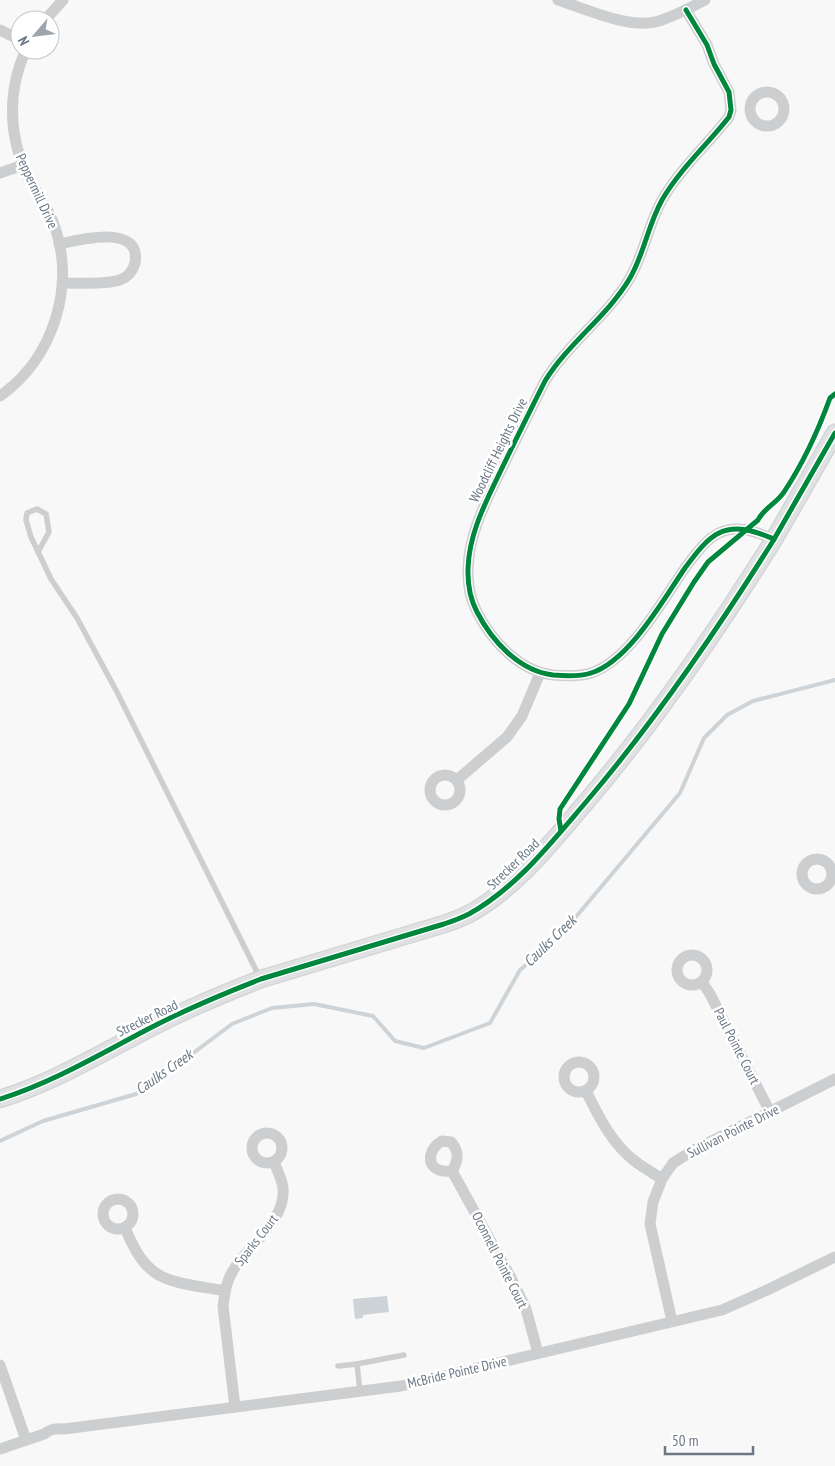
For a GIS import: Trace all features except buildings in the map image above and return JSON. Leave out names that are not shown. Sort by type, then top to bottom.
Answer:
[{"type":"street","points":[[54,10],[63,0]]},
{"type":"street","points":[[558,0],[625,22],[641,24],[658,21],[686,10],[704,0]]},
{"type":"street","points":[[686,10],[707,45],[714,64],[729,92],[731,101],[750,105]]},
{"type":"street","name":"Peppermill Drive","points":[[0,396],[20,379],[40,354],[50,336],[57,316],[62,283],[62,263],[59,244],[48,212],[23,164],[14,133],[12,104],[17,76],[23,60]]},
{"type":"street","name":"Woodcliff Heights Drive","points":[[731,101],[729,117],[686,166],[662,201],[630,278],[602,315],[575,341],[556,363],[545,381],[481,512],[472,539],[467,566],[469,586],[474,607],[485,626],[500,646],[518,661],[540,673],[568,676],[591,673],[615,660],[632,644],[690,562],[703,546],[719,533],[736,529],[747,529],[774,539]]},
{"type":"street","points":[[0,173],[23,164]]},
{"type":"street","name":"Peppermill Drive","points":[[59,244],[84,239],[118,237],[128,243],[135,256],[132,271],[121,280],[85,284],[62,283]]},
{"type":"street","name":"Strecker Road","points":[[0,1099],[64,1074],[155,1025],[261,979],[444,924],[467,915],[511,885],[561,831],[641,735],[700,652],[774,539],[835,433]]},
{"type":"street","points":[[456,780],[507,737],[522,716],[540,673]]},
{"type":"street","name":"Paul Pointe Court","points":[[702,982],[710,994],[770,1112]]},
{"type":"street","name":"Sullivan Pointe Drive","points":[[672,1321],[650,1224],[653,1202],[662,1179],[673,1163],[694,1150],[835,1079]]},
{"type":"street","points":[[586,1091],[607,1131],[621,1148],[635,1161],[662,1179]]},
{"type":"street","name":"Sparks Court","points":[[235,1407],[224,1306],[225,1291],[234,1268],[279,1212],[283,1199],[283,1187],[274,1162]]},
{"type":"street","name":"Oconnell Pointe Court","points":[[452,1171],[526,1309],[538,1353]]},
{"type":"street","points":[[125,1228],[140,1258],[152,1271],[173,1280],[225,1291]]},
{"type":"street","name":"McBride Pointe Drive","points":[[0,1449],[56,1428],[64,1429],[401,1386],[722,1310],[765,1292],[835,1257]]},
{"type":"street","points":[[0,1365],[26,1440]]},
{"type":"lane","points":[[38,552],[50,532],[46,514],[36,509],[27,513],[26,520],[38,552],[51,579],[77,618],[118,694],[261,979]]},
{"type":"lane","points":[[338,1366],[404,1356]]},
{"type":"lane","points":[[357,1364],[360,1392]]},
{"type":"shaded area","points":[[387,1296],[389,1312],[363,1315],[363,1318],[355,1319],[353,1299]]},
{"type":"waterway","name":"Caulks Creek","points":[[0,1141],[43,1121],[136,1094],[232,1024],[272,1008],[314,1004],[373,1016],[395,1041],[424,1048],[490,1023],[520,970],[559,937],[680,793],[704,738],[727,715],[753,701],[835,680]]},
{"type":"cycle path","points":[[686,10],[707,45],[714,64],[729,92],[731,110],[729,117],[685,167],[662,200],[635,269],[621,292],[565,354],[545,381],[477,524],[469,557],[468,580],[473,602],[483,623],[490,634],[508,653],[529,668],[541,672],[553,675],[582,675],[605,666],[632,643],[656,612],[692,558],[714,536],[726,530],[740,529],[774,539]]},
{"type":"cycle path","points":[[561,831],[560,809],[629,704],[662,634],[694,582],[708,562],[758,520],[781,496],[804,458],[830,398],[835,394]]},
{"type":"cycle path","points":[[0,1099],[59,1076],[165,1020],[234,990],[261,979],[454,921],[469,914],[502,891],[532,864],[560,833],[612,771],[660,708],[707,642],[773,541],[835,433]]}]
